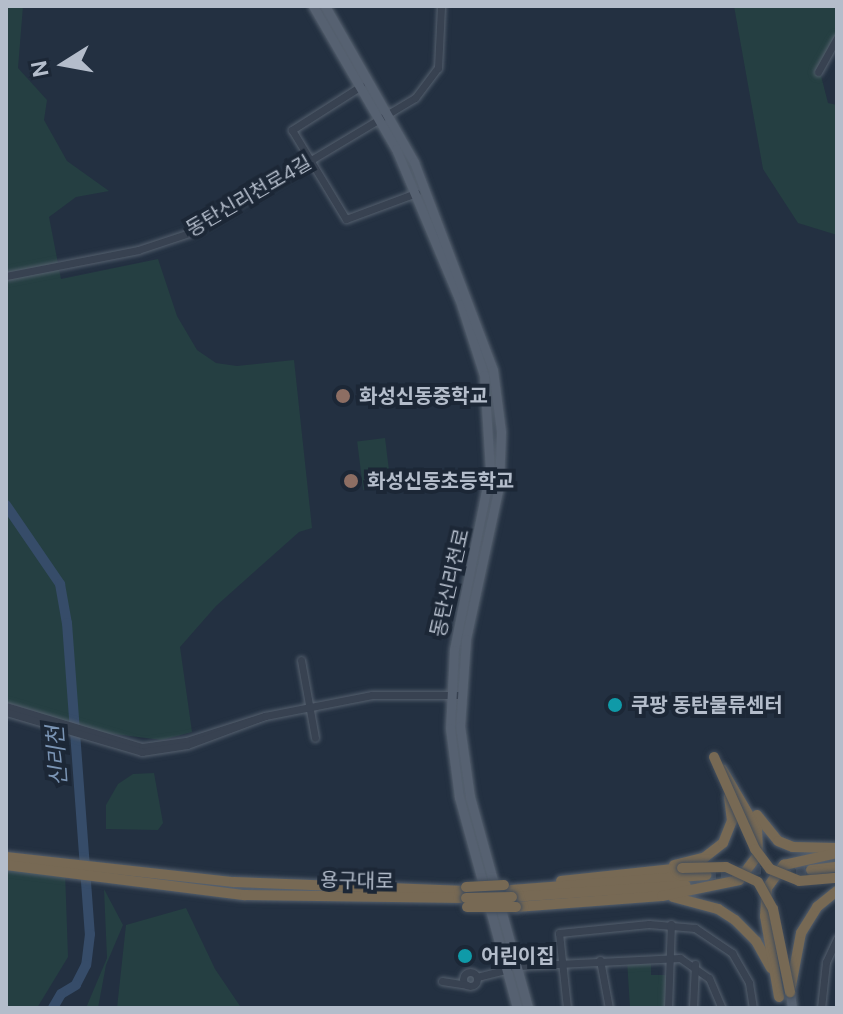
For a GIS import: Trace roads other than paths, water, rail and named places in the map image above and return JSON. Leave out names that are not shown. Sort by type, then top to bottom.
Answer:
[{"type":"highway","points":[[714,757],[778,841],[793,847],[837,850]]},
{"type":"highway","points":[[647,872],[705,857],[727,836],[729,793],[714,757]]},
{"type":"highway","points":[[714,757],[755,849],[770,869],[799,881],[837,878]]},
{"type":"highway","points":[[435,895],[662,896],[730,884],[746,875],[758,855],[754,817],[714,757]]},
{"type":"highway","points":[[780,1003],[765,916],[767,888],[784,865],[837,850]]},
{"type":"highway","name":"용구대로","points":[[6,857],[153,878]]},
{"type":"highway","points":[[837,860],[811,867],[837,867]]},
{"type":"highway","name":"용구대로","points":[[6,865],[153,878],[435,895]]},
{"type":"highway","points":[[512,895],[647,872],[682,868],[734,869],[758,882],[773,909],[790,992]]},
{"type":"highway","points":[[435,895],[512,895],[707,879]]},
{"type":"highway","points":[[790,992],[801,933],[817,907],[837,891]]},
{"type":"highway","points":[[662,896],[704,904],[735,920],[764,952],[780,1003]]},
{"type":"main road","name":"동탄신리천로","points":[[313,6],[362,86],[385,116],[474,338],[489,410],[488,494],[459,619],[455,695],[470,797],[512,968],[517,1008]]},
{"type":"main road","name":"동탄신리천로","points":[[325,6],[385,116],[476,315],[498,401],[499,486],[455,695]]},
{"type":"main road","name":"동탄신리천로","points":[[512,968],[528,1008]]},
{"type":"main road","points":[[790,992],[792,1008]]},
{"type":"street","name":"동탄신리천로4길","points":[[6,276],[170,241],[385,116],[434,79],[441,46],[441,6]]},
{"type":"street","points":[[818,72],[837,38]]},
{"type":"street","points":[[362,86],[289,126],[346,219],[416,193]]},
{"type":"street","points":[[301,660],[315,738]]},
{"type":"street","points":[[6,712],[97,740],[163,746],[311,705],[372,695],[455,695]]},
{"type":"street","points":[[6,706],[18,714]]},
{"type":"street","points":[[668,1008],[671,924]]},
{"type":"street","points":[[567,1008],[560,963],[563,930],[671,924],[704,932],[732,953],[749,983],[753,1008]]},
{"type":"street","points":[[821,1008],[826,962],[837,938]]},
{"type":"street","points":[[442,981],[465,981],[474,985],[477,977],[512,968],[670,956],[695,964],[715,987],[722,1008]]},
{"type":"street","points":[[600,960],[609,1008]]},
{"type":"street","points":[[693,1008],[695,964]]},
{"type":"waterway","name":"신리천","points":[[6,505],[60,584],[67,623],[90,934],[86,965],[76,985],[61,994],[53,1008]]},
{"type":"tunnel","points":[[706,875],[773,868]]},
{"type":"tunnel","points":[[781,874],[811,870]]},
{"type":"place","name":"화성신동중학교","points":[[343,396]]},
{"type":"place","name":"화성신동초등학교","points":[[351,481]]},
{"type":"place","name":"쿠팡 동탄물류센터","points":[[615,705]]},
{"type":"place","name":"어린이집","points":[[465,956]]}]
